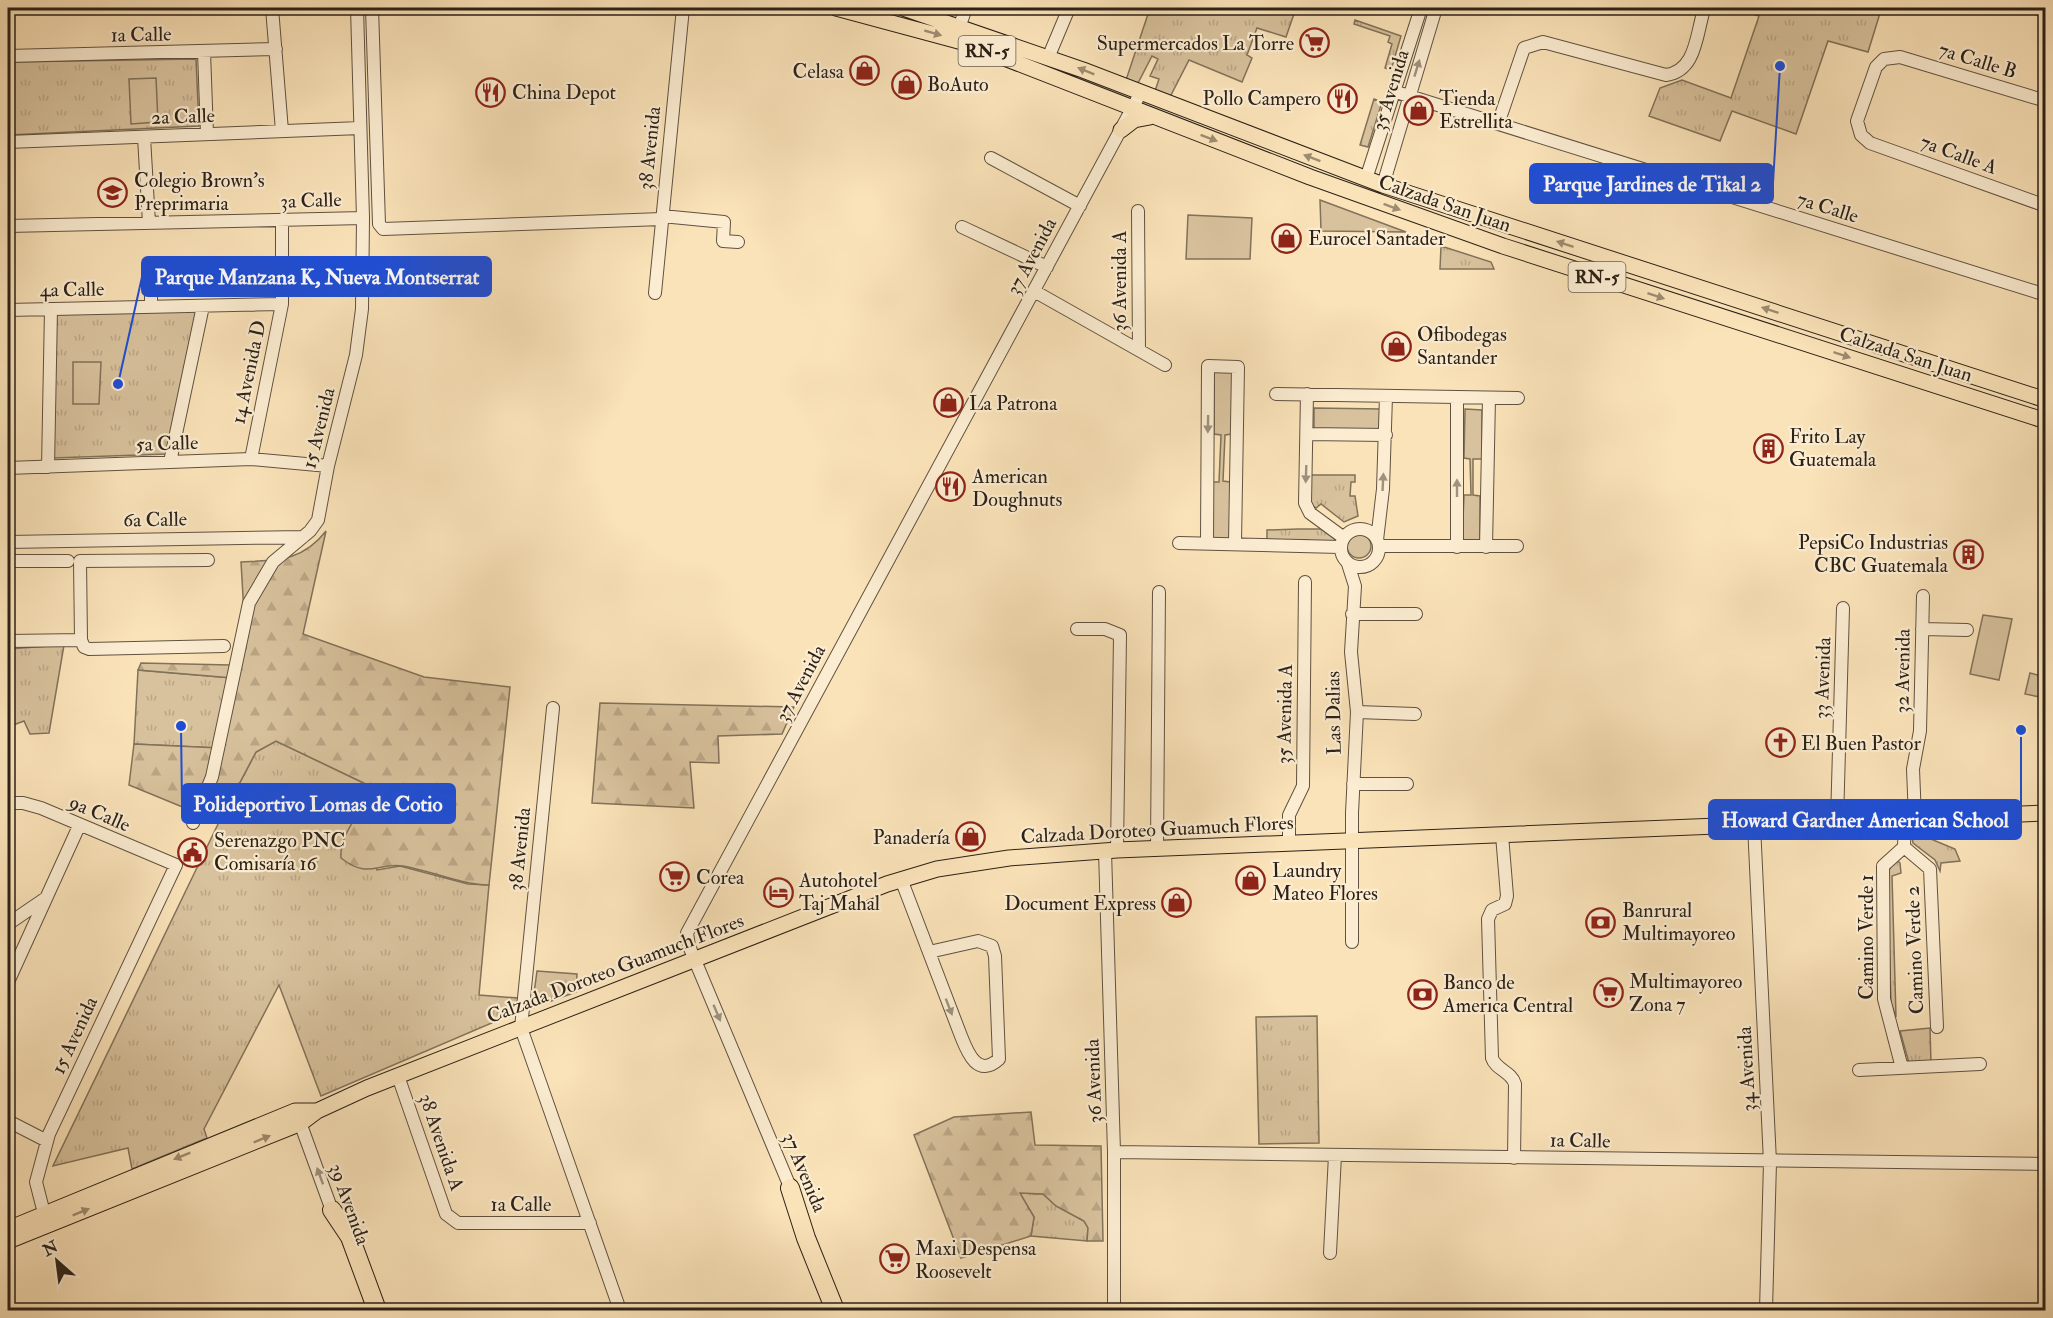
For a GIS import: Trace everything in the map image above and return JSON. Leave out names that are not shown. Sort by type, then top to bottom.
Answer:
[{"type":"highway","points":[[790,1188],[806,1238],[836,1311]]},
{"type":"highway","points":[[332,1210],[350,1237],[377,1311]]},
{"type":"main road","name":"Calzada San Juan","points":[[836,8],[966,43],[1310,177],[1493,243],[2046,421]]},
{"type":"main road","name":"Calzada San Juan","points":[[903,8],[960,25],[1383,185],[2046,400]]},
{"type":"main road","points":[[1121,129],[1134,120],[1155,117]]},
{"type":"main road","name":"Calzada Doroteo Guamuch Flores","points":[[8,1241],[45,1220],[317,1111],[398,1076],[901,879],[937,869],[1009,858],[1111,850],[2046,813]]},
{"type":"main road","name":"Calzada Doroteo Guamuch Flores","points":[[8,1228],[45,1220]]},
{"type":"street","points":[[272,8],[282,131]]},
{"type":"street","name":"15 Avenida","points":[[193,823],[212,777],[249,603],[273,562],[303,537],[318,520],[328,466],[356,355],[362,309],[363,218],[357,8]]},
{"type":"street","points":[[372,8],[379,224],[383,229],[662,218],[724,222],[723,241],[738,242]]},
{"type":"street","name":"38 Avenida","points":[[655,293],[682,8]]},
{"type":"street","points":[[960,25],[966,8]]},
{"type":"street","points":[[1048,58],[1069,8]]},
{"type":"street","name":"35 Avenida","points":[[1366,179],[1421,8]]},
{"type":"street","name":"35 Avenida","points":[[1383,185],[1436,8]]},
{"type":"street","points":[[1498,124],[1524,48],[1543,42],[1666,75],[1678,74],[1689,64],[1703,13],[1700,8]]},
{"type":"street","points":[[2036,8],[2046,11]]},
{"type":"street","name":"1a Calle","points":[[8,56],[276,49]]},
{"type":"street","points":[[204,52],[207,134]]},
{"type":"street","name":"7a Calle B","points":[[1861,135],[1857,122],[1876,67],[1884,59],[1900,57],[2046,101]]},
{"type":"street","name":"7a Calle","points":[[1394,91],[2046,295]]},
{"type":"street","name":"37 Avenida","points":[[843,1311],[687,940],[687,933],[1141,92]]},
{"type":"street","name":"2a Calle","points":[[8,142],[360,128]]},
{"type":"street","name":"7a Calle A","points":[[1861,135],[1870,143],[2046,206]]},
{"type":"street","points":[[144,137],[149,223]]},
{"type":"street","points":[[991,158],[1080,206]]},
{"type":"street","name":"36 Avenida A","points":[[1134,348],[1138,211]]},
{"type":"street","name":"3a Calle","points":[[8,226],[363,218]]},
{"type":"street","name":"14 Avenida D","points":[[250,459],[282,304],[282,220]]},
{"type":"street","points":[[962,227],[1047,267]]},
{"type":"street","points":[[151,263],[151,307]]},
{"type":"street","points":[[1034,291],[1165,365]]},
{"type":"street","name":"4a Calle","points":[[8,310],[282,304]]},
{"type":"street","points":[[170,462],[203,306]]},
{"type":"street","points":[[48,466],[51,309]]},
{"type":"street","points":[[1207,543],[1209,366],[1238,367],[1235,542]]},
{"type":"street","points":[[1276,394],[1518,398]]},
{"type":"street","points":[[1307,394],[1305,503],[1310,513],[1342,543]]},
{"type":"street","points":[[1386,396],[1386,435],[1378,543],[1376,559],[1371,564],[1360,568],[1348,564],[1342,557],[1342,543],[1352,531],[1364,530],[1378,543],[1456,547],[1517,546]]},
{"type":"street","points":[[1456,547],[1457,397]]},
{"type":"street","points":[[1486,547],[1489,398]]},
{"type":"street","points":[[1307,434],[1386,435]]},
{"type":"street","name":"5a Calle","points":[[8,468],[250,459],[328,466]]},
{"type":"street","name":"6a Calle","points":[[8,542],[303,537]]},
{"type":"street","points":[[1179,543],[1342,543]]},
{"type":"street","name":"6a Calle","points":[[8,561],[208,560]]},
{"type":"street","points":[[74,561],[81,640],[89,649],[224,646]]},
{"type":"street","name":"Las Dalias","points":[[1348,564],[1355,586],[1351,652],[1357,712],[1353,784],[1352,942]]},
{"type":"street","name":"Las Dalias","points":[[1355,586],[1371,564]]},
{"type":"street","name":"35 Avenida A","points":[[1289,843],[1289,815],[1303,786],[1305,582]]},
{"type":"street","points":[[1157,848],[1159,591]]},
{"type":"street","name":"32 Avenida","points":[[1904,847],[1910,818],[1913,769],[1920,731],[1923,596]]},
{"type":"street","name":"33 Avenida","points":[[1837,821],[1844,608]]},
{"type":"street","points":[[1352,614],[1416,614]]},
{"type":"street","name":"36 Avenida","points":[[1077,629],[1105,629],[1120,635],[1111,850],[1114,1311]]},
{"type":"street","points":[[1922,629],[1967,630]]},
{"type":"street","points":[[8,641],[81,640]]},
{"type":"street","name":"38 Avenida","points":[[553,708],[521,1006],[527,1043],[620,1311]]},
{"type":"street","points":[[1357,712],[1415,714]]},
{"type":"street","points":[[1353,784],[1407,784]]},
{"type":"street","name":"9a Calle","points":[[8,803],[23,803],[41,808],[176,866]]},
{"type":"street","name":"34 Avenida","points":[[1754,825],[1770,1162],[1766,1311]]},
{"type":"street","points":[[8,982],[79,826]]},
{"type":"street","points":[[1502,835],[1507,896],[1505,904],[1492,910],[1488,919],[1492,1058],[1495,1064],[1513,1078],[1515,1084],[1514,1158]]},
{"type":"street","name":"Camino Verde 2","points":[[1904,847],[1930,869],[1937,1027]]},
{"type":"street","name":"Camino Verde 1","points":[[1902,1068],[1884,999],[1884,866],[1904,847]]},
{"type":"street","name":"15 Avenida","points":[[45,1220],[36,1182],[47,1141],[176,866]]},
{"type":"street","points":[[901,879],[928,952],[969,1055],[976,1065],[984,1067],[993,1065],[999,1059],[995,956],[992,946],[978,941],[928,952]]},
{"type":"street","points":[[8,924],[46,898]]},
{"type":"street","points":[[1858,1070],[1980,1064]]},
{"type":"street","name":"38 Avenida A","points":[[398,1076],[446,1214],[451,1220]]},
{"type":"street","name":"39 Avenida","points":[[298,1117],[368,1311]]},
{"type":"street","points":[[8,1121],[47,1141]]},
{"type":"street","name":"1a Calle","points":[[1114,1152],[2046,1164]]},
{"type":"street","points":[[1330,1253],[1335,1155]]},
{"type":"street","name":"1a Calle","points":[[451,1220],[458,1223],[590,1223]]},
{"type":"green space","points":[[1150,8],[1296,8],[1286,37],[1257,28],[1247,55],[1252,58],[1242,82],[1189,60],[1170,97],[1155,91],[1159,79],[1150,76],[1158,59],[1152,56],[1137,85],[1126,80]]},
{"type":"green space","points":[[1732,8],[1874,8],[1881,10],[1868,52],[1828,41],[1796,134],[1732,111],[1720,141],[1649,116],[1660,88],[1682,80],[1731,98],[1759,16]]},
{"type":"green space","points":[[1355,20],[1401,36],[1391,70],[1385,68],[1392,44],[1388,42],[1390,36],[1354,24]]},
{"type":"green space","points":[[196,59],[199,126],[8,135],[8,62]]},
{"type":"green space","points":[[156,78],[158,122],[131,124],[129,79]]},
{"type":"green space","points":[[1374,99],[1382,102],[1368,147],[1360,145]]},
{"type":"green space","points":[[1320,200],[1406,232],[1321,231]]},
{"type":"green space","points":[[1188,215],[1252,218],[1250,259],[1186,259]]},
{"type":"green space","points":[[1441,246],[1491,262],[1494,269],[1440,269]]},
{"type":"green space","points":[[197,311],[167,454],[53,458],[56,313]]},
{"type":"green space","points":[[73,362],[101,362],[99,404],[73,404]]},
{"type":"green space","points":[[1214,372],[1232,372],[1232,434],[1225,435],[1223,481],[1230,482],[1230,539],[1212,539],[1212,482],[1219,482],[1221,435],[1214,434]]},
{"type":"green space","points":[[1314,408],[1382,409],[1382,431],[1314,430]]},
{"type":"green space","points":[[1465,409],[1482,410],[1482,459],[1473,459],[1473,495],[1480,496],[1480,544],[1462,544],[1464,495],[1471,495],[1470,459],[1464,458]]},
{"type":"green space","points":[[1311,475],[1355,475],[1355,482],[1351,482],[1350,496],[1355,496],[1358,516],[1344,522],[1321,504],[1316,508],[1311,505]]},
{"type":"green space","points":[[1321,529],[1335,539],[1333,544],[1306,540],[1267,540],[1267,530]]},
{"type":"green space","points":[[326,531],[303,634],[424,677],[510,687],[489,885],[467,882],[403,866],[359,868],[341,858],[344,839],[363,805],[370,786],[276,741],[256,752],[219,822],[129,785],[134,744],[219,748],[232,678],[138,670],[141,663],[231,665],[241,659],[246,648],[241,562],[277,559],[298,554],[308,549]]},
{"type":"green space","points":[[1359,534],[1368,537],[1371,546],[1368,555],[1359,558],[1350,555],[1347,546],[1350,537]]},
{"type":"green space","points":[[1983,615],[2012,619],[1999,680],[1970,674]]},
{"type":"green space","points":[[64,645],[49,733],[30,734],[24,721],[8,727],[8,649]]},
{"type":"green space","points":[[138,670],[233,678],[219,748],[134,744]]},
{"type":"green space","points":[[2030,673],[2045,677],[2045,698],[2025,694]]},
{"type":"green space","points":[[600,703],[794,707],[782,734],[718,736],[719,763],[690,762],[694,808],[592,803]]},
{"type":"green space","points":[[276,741],[370,786],[357,817],[377,870],[400,866],[468,884],[489,885],[479,995],[518,998],[515,1013],[321,1096],[279,985],[204,1129],[207,1138],[132,1169],[128,1148],[53,1166],[219,822],[256,752]]},
{"type":"green space","points":[[1916,831],[1925,831],[1926,837],[1955,849],[1960,861],[1941,863],[1940,871],[1935,860],[1913,843],[1912,836]]},
{"type":"green space","points":[[1896,859],[1900,863],[1901,873],[1892,876],[1896,1017],[1891,1003],[1887,873]]},
{"type":"green space","points":[[537,971],[577,974],[576,992],[532,1008]]},
{"type":"green space","points":[[1317,1016],[1319,1143],[1259,1144],[1256,1017]]},
{"type":"green space","points":[[1930,1028],[1931,1064],[1909,1063],[1900,1031]]},
{"type":"green space","points":[[1031,1112],[1035,1145],[1101,1146],[1103,1241],[1087,1241],[1088,1228],[1084,1221],[1056,1206],[1043,1194],[1020,1193],[1034,1217],[1031,1236],[961,1258],[914,1135],[954,1117]]},
{"type":"green space","points":[[1019,1193],[1043,1194],[1056,1206],[1084,1221],[1088,1228],[1087,1241],[1031,1236],[1034,1217]]},
{"type":"place","name":"Supermercados La Torre","points":[[1315,43]]},
{"type":"place","name":"Parque Jardines de Tikal 2","points":[[1780,66]]},
{"type":"place","name":"Celasa","points":[[865,71]]},
{"type":"place","name":"BoAuto","points":[[906,84]]},
{"type":"place","name":"China Depot","points":[[491,92]]},
{"type":"place","name":"Pollo Campero","points":[[1342,98]]},
{"type":"place","name":"Tienda Estrellita","points":[[1418,110]]},
{"type":"place","name":"Colegio Brown's Preprimaria","points":[[113,192]]},
{"type":"place","name":"Eurocel Santader","points":[[1287,238]]},
{"type":"place","name":"Ofibodegas Santander","points":[[1396,346]]},
{"type":"place","name":"Parque Manzana K, Nueva Montserrat","points":[[118,384]]},
{"type":"place","name":"La Patrona","points":[[948,403]]},
{"type":"place","name":"Frito Lay Guatemala","points":[[1768,448]]},
{"type":"place","name":"American Doughnuts","points":[[951,487]]},
{"type":"place","name":"PepsiCo Industrias CBC Guatemala","points":[[1969,554]]},
{"type":"place","name":"Polideportivo Lomas de Cotio","points":[[181,726]]},
{"type":"place","name":"Howard Gardner American School","points":[[2021,730]]},
{"type":"place","name":"El Buen Pastor","points":[[1780,743]]},
{"type":"place","name":"Panadería","points":[[971,837]]},
{"type":"place","name":"Serenazgo PNC Comisaría 16","points":[[193,852]]},
{"type":"place","name":"Corea","points":[[675,877]]},
{"type":"place","name":"Laundry Mateo Flores","points":[[1251,881]]},
{"type":"place","name":"Autohotel Taj Mahal","points":[[778,892]]},
{"type":"place","name":"Document Express","points":[[1177,903]]},
{"type":"place","name":"Banrural Multimayoreo","points":[[1601,922]]},
{"type":"place","name":"Multimayoreo Zona 7","points":[[1608,992]]},
{"type":"place","name":"Banco de America Central","points":[[1422,994]]},
{"type":"place","name":"Maxi Despensa Roosevelt","points":[[894,1259]]}]
